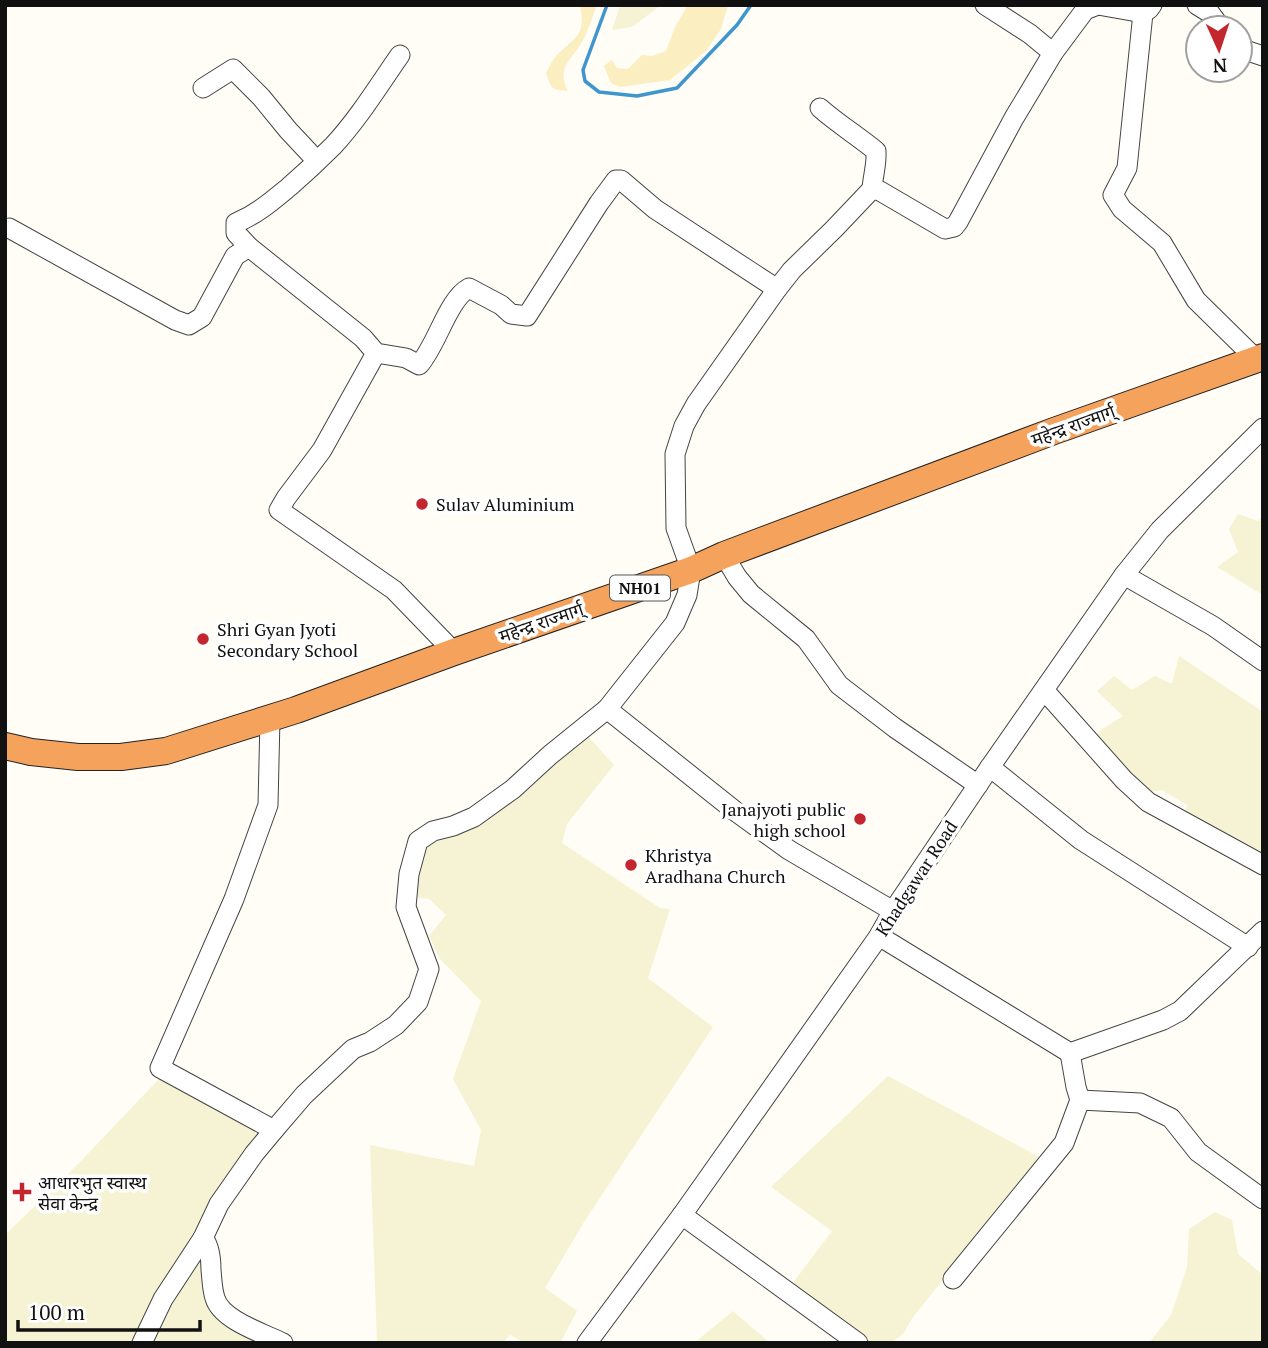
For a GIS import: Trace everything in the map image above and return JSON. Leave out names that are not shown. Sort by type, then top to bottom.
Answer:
[{"type":"highway","name":"महेन्द्र राज्मार्ग्","points":[[5,746],[78,757],[121,757],[166,751],[270,718],[691,570],[724,555],[1054,431],[1260,358]]},
{"type":"street","points":[[985,5],[1030,34],[1053,53]]},
{"type":"street","points":[[872,188],[946,229],[954,227],[1013,118],[1053,53],[1085,10],[1097,5],[1148,9],[1127,168],[1113,195],[1122,209],[1162,243],[1196,300],[1260,358]]},
{"type":"street","points":[[400,55],[364,108],[334,145],[271,202],[253,216],[236,223],[236,233],[249,247],[363,338],[376,353],[406,358],[419,365],[427,356],[452,306],[469,288],[512,314],[527,316],[615,180],[621,180],[655,209],[777,289]]},
{"type":"street","points":[[204,88],[233,69],[272,97],[317,161]]},
{"type":"street","points":[[142,1343],[163,1299],[203,1238],[219,1204],[254,1154],[304,1095],[339,1062],[354,1049],[396,1025],[418,1002],[429,969],[406,907],[418,841],[432,831],[474,817],[513,789],[607,709],[674,623],[687,595],[691,570],[676,528],[675,454],[684,426],[696,404],[792,270],[872,188],[877,163],[876,151],[820,108]]},
{"type":"street","points":[[9,228],[188,326],[202,317],[235,256],[249,247]]},
{"type":"street","points":[[376,353],[322,450],[279,510],[394,590],[454,652]]},
{"type":"street","name":"Khadgawar Road","points":[[587,1343],[879,936],[990,767],[1124,575],[1160,530],[1263,428]]},
{"type":"street","points":[[724,555],[751,594],[806,639],[839,685],[895,728],[978,785]]},
{"type":"street","points":[[1124,575],[1213,626],[1263,661]]},
{"type":"street","points":[[1044,690],[1124,780],[1148,802],[1263,865]]},
{"type":"street","points":[[607,709],[735,811],[789,850],[893,911]]},
{"type":"street","points":[[270,718],[268,804],[234,899],[160,1068],[274,1130]]},
{"type":"street","points":[[990,767],[1081,840],[1248,947]]},
{"type":"street","points":[[1070,1053],[1163,1020],[1180,1011],[1263,931]]},
{"type":"street","points":[[879,936],[1070,1053],[1080,1100],[1064,1143],[953,1279]]},
{"type":"street","points":[[1080,1100],[1140,1103],[1171,1118],[1198,1152],[1263,1199]]},
{"type":"street","points":[[682,1214],[858,1343]]},
{"type":"street","points":[[203,1238],[207,1242],[211,1258],[215,1299],[220,1309],[234,1320],[283,1343]]},
{"type":"shaded area","points":[[620,5],[661,5],[632,27],[612,30]]},
{"type":"shaded area","points":[[1238,514],[1258,521],[1263,516],[1263,595],[1217,567],[1238,552],[1229,529]]},
{"type":"shaded area","points":[[1179,656],[1263,712],[1263,861],[1183,817],[1187,805],[1162,790],[1146,793],[1092,739],[1123,716],[1097,691],[1114,676],[1132,690],[1155,676],[1172,684]]},
{"type":"shaded area","points":[[586,734],[614,765],[567,824],[562,843],[660,908],[670,909],[648,978],[713,1027],[584,1222],[545,1288],[577,1311],[560,1343],[525,1343],[510,1335],[502,1343],[377,1343],[370,1145],[474,1166],[481,1130],[453,1079],[481,1001],[440,959],[429,936],[446,915],[429,899],[412,897],[419,852],[458,830]]},
{"type":"shaded area","points":[[888,1076],[1045,1160],[955,1265],[913,1317],[903,1334],[891,1343],[867,1343],[792,1288],[795,1280],[832,1231],[771,1187]]},
{"type":"shaded area","points":[[167,1078],[264,1129],[161,1286],[132,1343],[5,1343],[5,1235],[159,1079]]},
{"type":"shaded area","points":[[1215,1212],[1232,1220],[1238,1254],[1263,1275],[1263,1343],[1149,1343],[1171,1315],[1187,1267],[1189,1229]]},
{"type":"shaded area","points":[[202,1249],[208,1288],[272,1343],[147,1343]]},
{"type":"shaded area","points":[[733,1311],[770,1343],[694,1343]]},
{"type":"sand","points":[[580,5],[597,5],[578,49],[564,70],[568,91],[558,90],[551,85],[546,73],[556,56],[581,29]]},
{"type":"sand","points":[[688,5],[728,5],[721,29],[706,51],[670,80],[620,87],[611,83],[604,66],[612,60],[617,68],[628,69],[642,55],[652,56],[666,51],[675,27]]},
{"type":"waterway","points":[[607,5],[583,70],[585,81],[599,92],[637,96],[677,88],[737,25],[751,5]]},
{"type":"place","name":"Sulav Aluminium","points":[[422,504]]},
{"type":"place","name":"Shri Gyan Jyoti Secondary School","points":[[203,639]]},
{"type":"place","name":"Janajyoti public high school","points":[[860,819]]},
{"type":"place","name":"Khristya Aradhana Church","points":[[631,865]]},
{"type":"place","name":"आधारभुत स्वास्थ सेवा केन्द्र","points":[[22,1192]]}]
